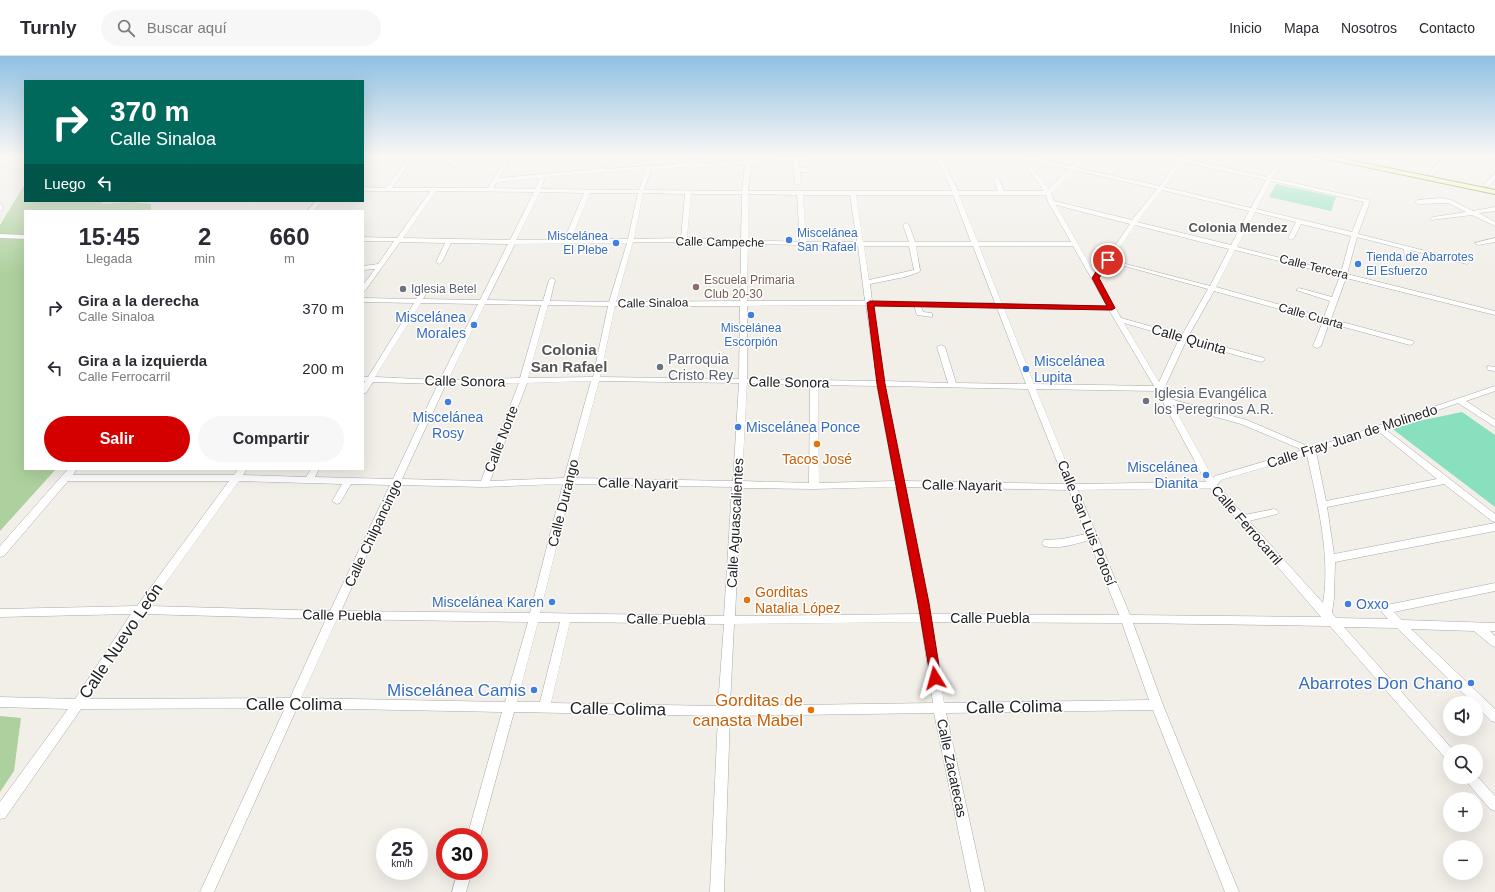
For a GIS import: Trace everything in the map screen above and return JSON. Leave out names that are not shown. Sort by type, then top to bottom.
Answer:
[{"type":"street","points":[[364,289],[430,195]]},
{"type":"street","name":"Calle Chilpancingo","points":[[207,892],[292,703],[335,615],[444,382],[536,195]]},
{"type":"street","points":[[567,241],[586,195]]},
{"type":"street","name":"Calle Durango","points":[[476,828],[534,618],[568,481],[596,380],[612,304],[630,242],[640,195]]},
{"type":"street","points":[[684,240],[688,195]]},
{"type":"street","name":"Calle Aguascalientes","points":[[718,892],[724,711],[743,381],[745,195]]},
{"type":"street","points":[[800,195],[803,244]]},
{"type":"street","name":"Calle Zacatecas","points":[[853,195],[881,384],[926,618],[939,707],[978,892]]},
{"type":"street","name":"Calle San Luis Potosí","points":[[956,195],[1030,385],[1126,619],[1157,705],[1232,892]]},
{"type":"street","name":"Calle Tercera","points":[[1014,195],[1050,198],[1134,222],[1495,313]]},
{"type":"street","name":"Calle Ferrocarril","points":[[1048,195],[1118,319],[1160,388],[1212,485],[1443,747]]},
{"type":"street","points":[[1096,278],[1134,222],[1155,195]]},
{"type":"street","points":[[1189,195],[1467,262]]},
{"type":"street","points":[[1160,388],[1184,337],[1212,288],[1260,195]]},
{"type":"street","points":[[1317,346],[1344,274],[1355,234],[1367,201],[1340,195]]},
{"type":"street","points":[[1418,202],[1441,200],[1449,201],[1495,224]]},
{"type":"street","points":[[311,210],[318,202]]},
{"type":"street","points":[[1434,219],[1495,209]]},
{"type":"street","points":[[1291,238],[1299,222]]},
{"type":"street","points":[[867,282],[906,275],[917,271],[912,243],[906,225]]},
{"type":"street","points":[[0,236],[24,237]]},
{"type":"street","name":"Calle Campeche","points":[[364,239],[513,242],[630,242],[684,240],[803,244],[1076,244]]},
{"type":"street","points":[[1478,243],[1495,240]]},
{"type":"street","points":[[440,262],[449,241]]},
{"type":"street","points":[[1407,247],[1408,260]]},
{"type":"street","name":"Calle Cuarta","points":[[1108,260],[1410,343]]},
{"type":"street","points":[[364,268],[381,266]]},
{"type":"street","name":"Calle Norte","points":[[484,484],[523,382],[547,303],[552,280]]},
{"type":"street","points":[[367,379],[427,287]]},
{"type":"street","points":[[1299,290],[1335,300]]},
{"type":"street","name":"Calle Sinaloa","points":[[364,300],[612,304],[870,303],[1112,308]]},
{"type":"street","points":[[917,304],[920,313],[929,315]]},
{"type":"street","name":"Calle Quinta","points":[[1118,319],[1261,360]]},
{"type":"street","points":[[941,347],[952,384]]},
{"type":"street","name":"Calle Sonora","points":[[367,379],[444,382],[596,380],[743,381],[1160,388]]},
{"type":"street","points":[[814,383],[814,486]]},
{"type":"street","name":"Calle Fray Juan de Molinedo","points":[[1212,485],[1218,478],[1311,451],[1495,388]]},
{"type":"street","points":[[1459,400],[1495,424]]},
{"type":"street","points":[[1167,401],[1244,422],[1311,451],[1322,505],[1330,559],[1329,619]]},
{"type":"street","points":[[1379,428],[1495,519]]},
{"type":"street","points":[[0,553],[73,470]]},
{"type":"street","points":[[309,480],[314,470]]},
{"type":"street","name":"Calle Nayarit","points":[[65,478],[240,474],[309,480],[484,484],[568,481],[814,486],[901,484],[1072,487],[1212,485]]},
{"type":"street","name":"Calle Nuevo León","points":[[0,813],[78,704],[140,610],[240,474]]},
{"type":"street","points":[[337,501],[348,480]]},
{"type":"street","points":[[1322,505],[1446,480]]},
{"type":"street","points":[[1242,519],[1274,512]]},
{"type":"street","points":[[1330,559],[1495,527]]},
{"type":"street","points":[[1047,543],[1066,543],[1092,536]]},
{"type":"street","points":[[1495,587],[1387,610],[1387,612],[1495,717]]},
{"type":"street","name":"Calle Puebla","points":[[0,613],[140,610],[335,615],[729,620],[926,618],[1329,619],[1401,625],[1495,627]]},
{"type":"street","points":[[544,708],[566,618]]},
{"type":"street","points":[[1478,626],[1495,642]]},
{"type":"street","name":"Calle Colima","points":[[0,702],[78,704],[292,703],[724,711],[1157,705]]},
{"type":"street","points":[[1476,784],[1495,805]]},
{"type":"street","points":[[459,892],[462,880]]},
{"type":"green space","points":[[18,195],[24,195],[24,202],[103,202],[101,204],[132,202],[151,204],[151,210],[24,210],[24,470],[55,470],[0,531],[0,225]]},
{"type":"green space","points":[[1270,195],[1327,195],[1336,197],[1331,211],[1269,197]]},
{"type":"green space","points":[[1462,412],[1495,435],[1495,507],[1390,427]]},
{"type":"green space","points":[[0,716],[21,718],[14,771],[0,792]]},
{"type":"place","name":"Miscelánea San Rafael","points":[[789,240]]},
{"type":"place","name":"Miscelánea El Plebe","points":[[616,243]]},
{"type":"place","name":"Tienda de Abarrotes El Esfuerzo","points":[[1358,264]]},
{"type":"place","name":"Escuela Primaria Club 20-30","points":[[696,287]]},
{"type":"place","name":"Iglesia Betel","points":[[403,289]]},
{"type":"place","name":"Miscelánea Escorpión","points":[[751,315]]},
{"type":"place","name":"Miscelánea Morales","points":[[474,325]]},
{"type":"place","name":"Parroquia Cristo Rey","points":[[660,367]]},
{"type":"place","name":"Miscelánea Lupita","points":[[1026,369]]},
{"type":"place","name":"Iglesia Evangélica los Peregrinos A.R.","points":[[1146,401]]},
{"type":"place","name":"Miscelánea Rosy","points":[[448,402]]},
{"type":"place","name":"Miscelánea Ponce","points":[[738,427]]},
{"type":"place","name":"Tacos José","points":[[817,444]]},
{"type":"place","name":"Miscelánea Dianita","points":[[1206,475]]},
{"type":"place","name":"Gorditas Natalia López","points":[[747,600]]},
{"type":"place","name":"Miscelánea Karen","points":[[552,602]]},
{"type":"place","name":"Oxxo","points":[[1348,604]]},
{"type":"place","name":"Abarrotes Don Chano","points":[[1471,683]]},
{"type":"place","name":"Miscelánea Camis","points":[[534,690]]},
{"type":"place","name":"Gorditas de canasta Mabel","points":[[811,710]]},
{"type":"district","name":"Colonia Mendez","points":[[1238,227]]},
{"type":"district","name":"Colonia San Rafael","points":[[569,358]]},
{"type":"route","points":[[935,678],[926,618],[881,384],[870,303],[1112,308],[1096,278],[1108,260]]}]
